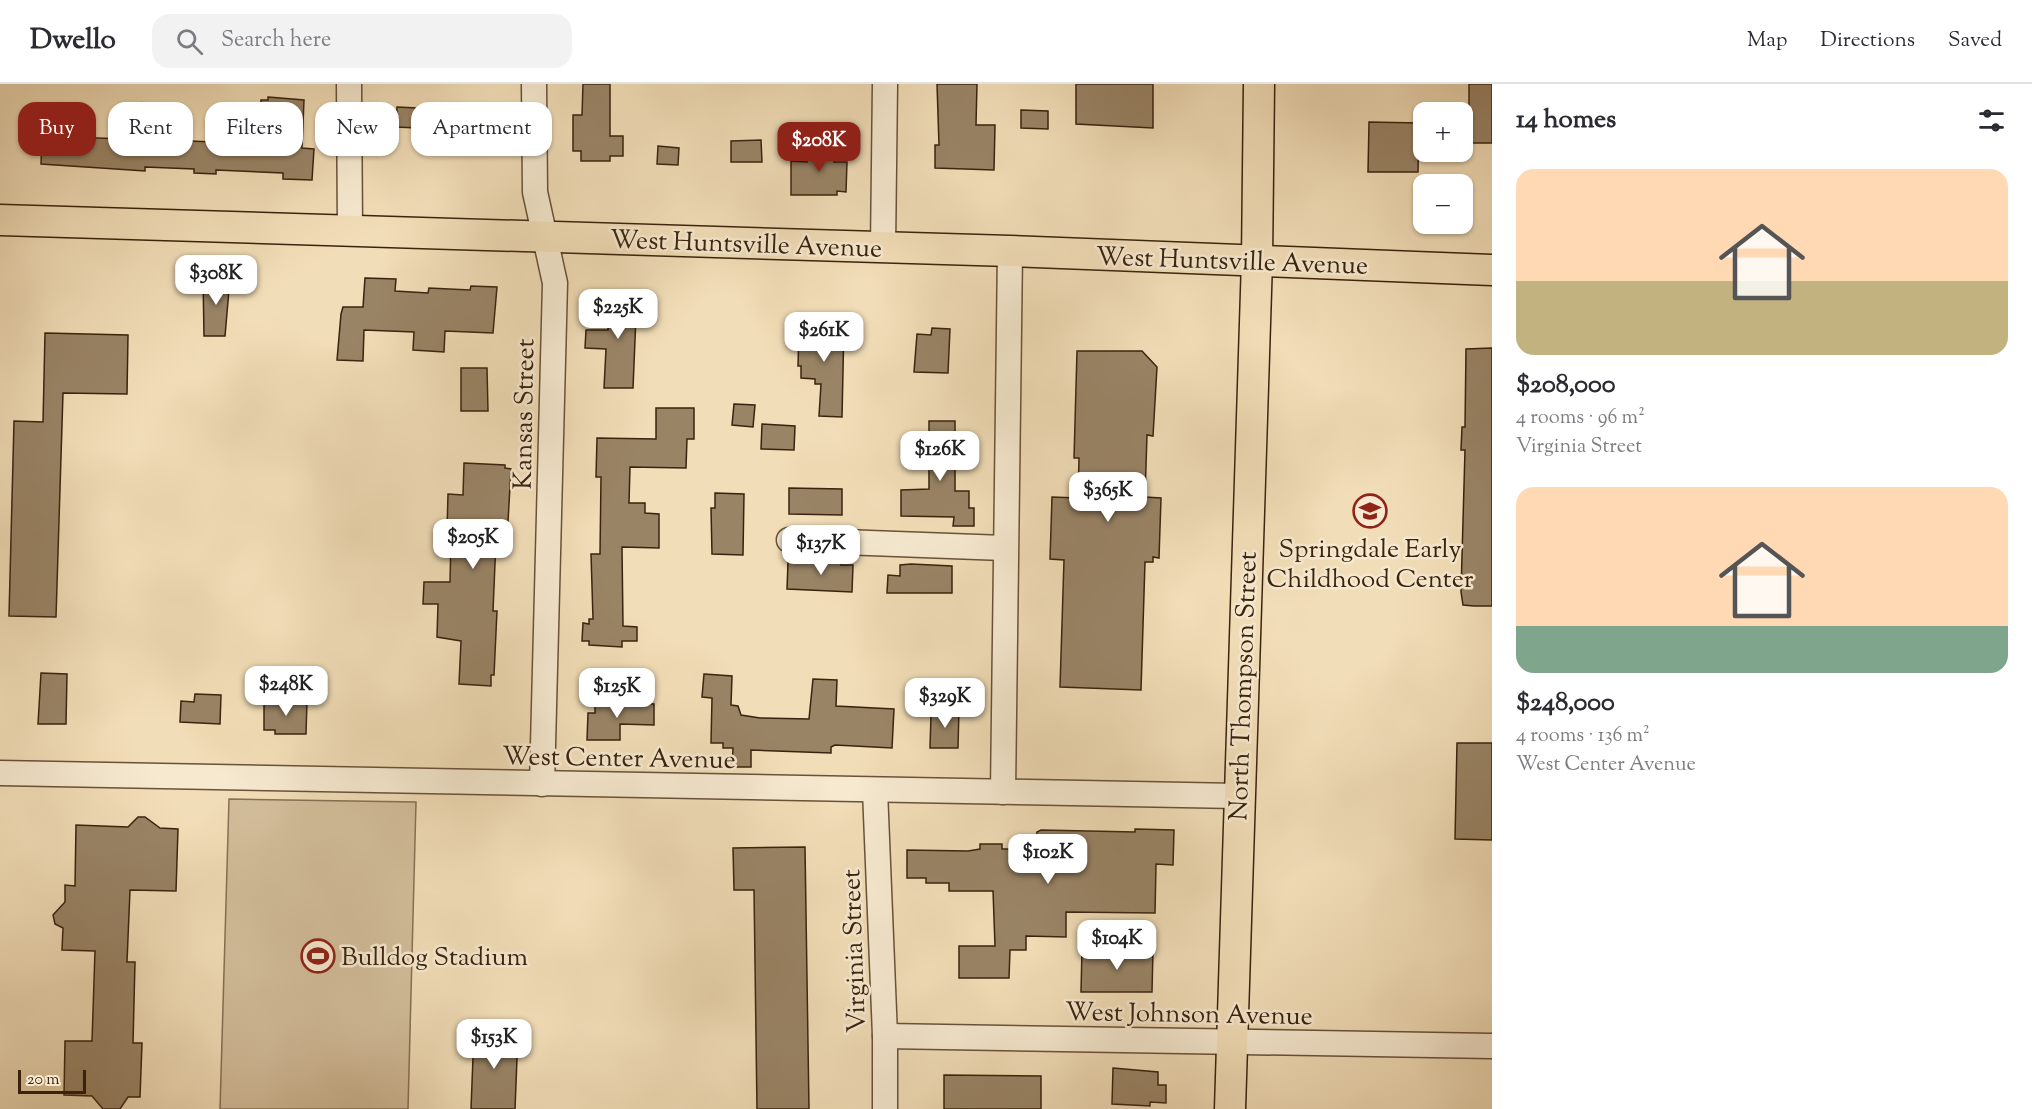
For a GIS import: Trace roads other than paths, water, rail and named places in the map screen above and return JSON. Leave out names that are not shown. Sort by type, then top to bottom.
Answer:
[{"type":"main road","name":"North Thompson Street","points":[[1230,1109],[1238,796],[1257,260],[1259,84]]},
{"type":"main road","name":"West Huntsville Avenue","points":[[0,220],[883,247],[1492,270]]},
{"type":"street","points":[[349,84],[350,231]]},
{"type":"street","name":"Kansas Street","points":[[534,84],[535,192],[555,283],[542,784]]},
{"type":"street","points":[[883,247],[885,84]]},
{"type":"street","points":[[1003,792],[1004,548],[1010,252]]},
{"type":"street","points":[[789,540],[1004,548]]},
{"type":"street","name":"West Center Avenue","points":[[0,773],[1238,796]]},
{"type":"street","name":"Virginia Street","points":[[875,790],[885,1036],[885,1109]]},
{"type":"street","name":"West Johnson Avenue","points":[[885,1036],[1492,1046]]},
{"type":"place","name":"Springdale Early Childhood Center","points":[[1370,511]]},
{"type":"place","name":"Bulldog Stadium","points":[[318,956]]}]
